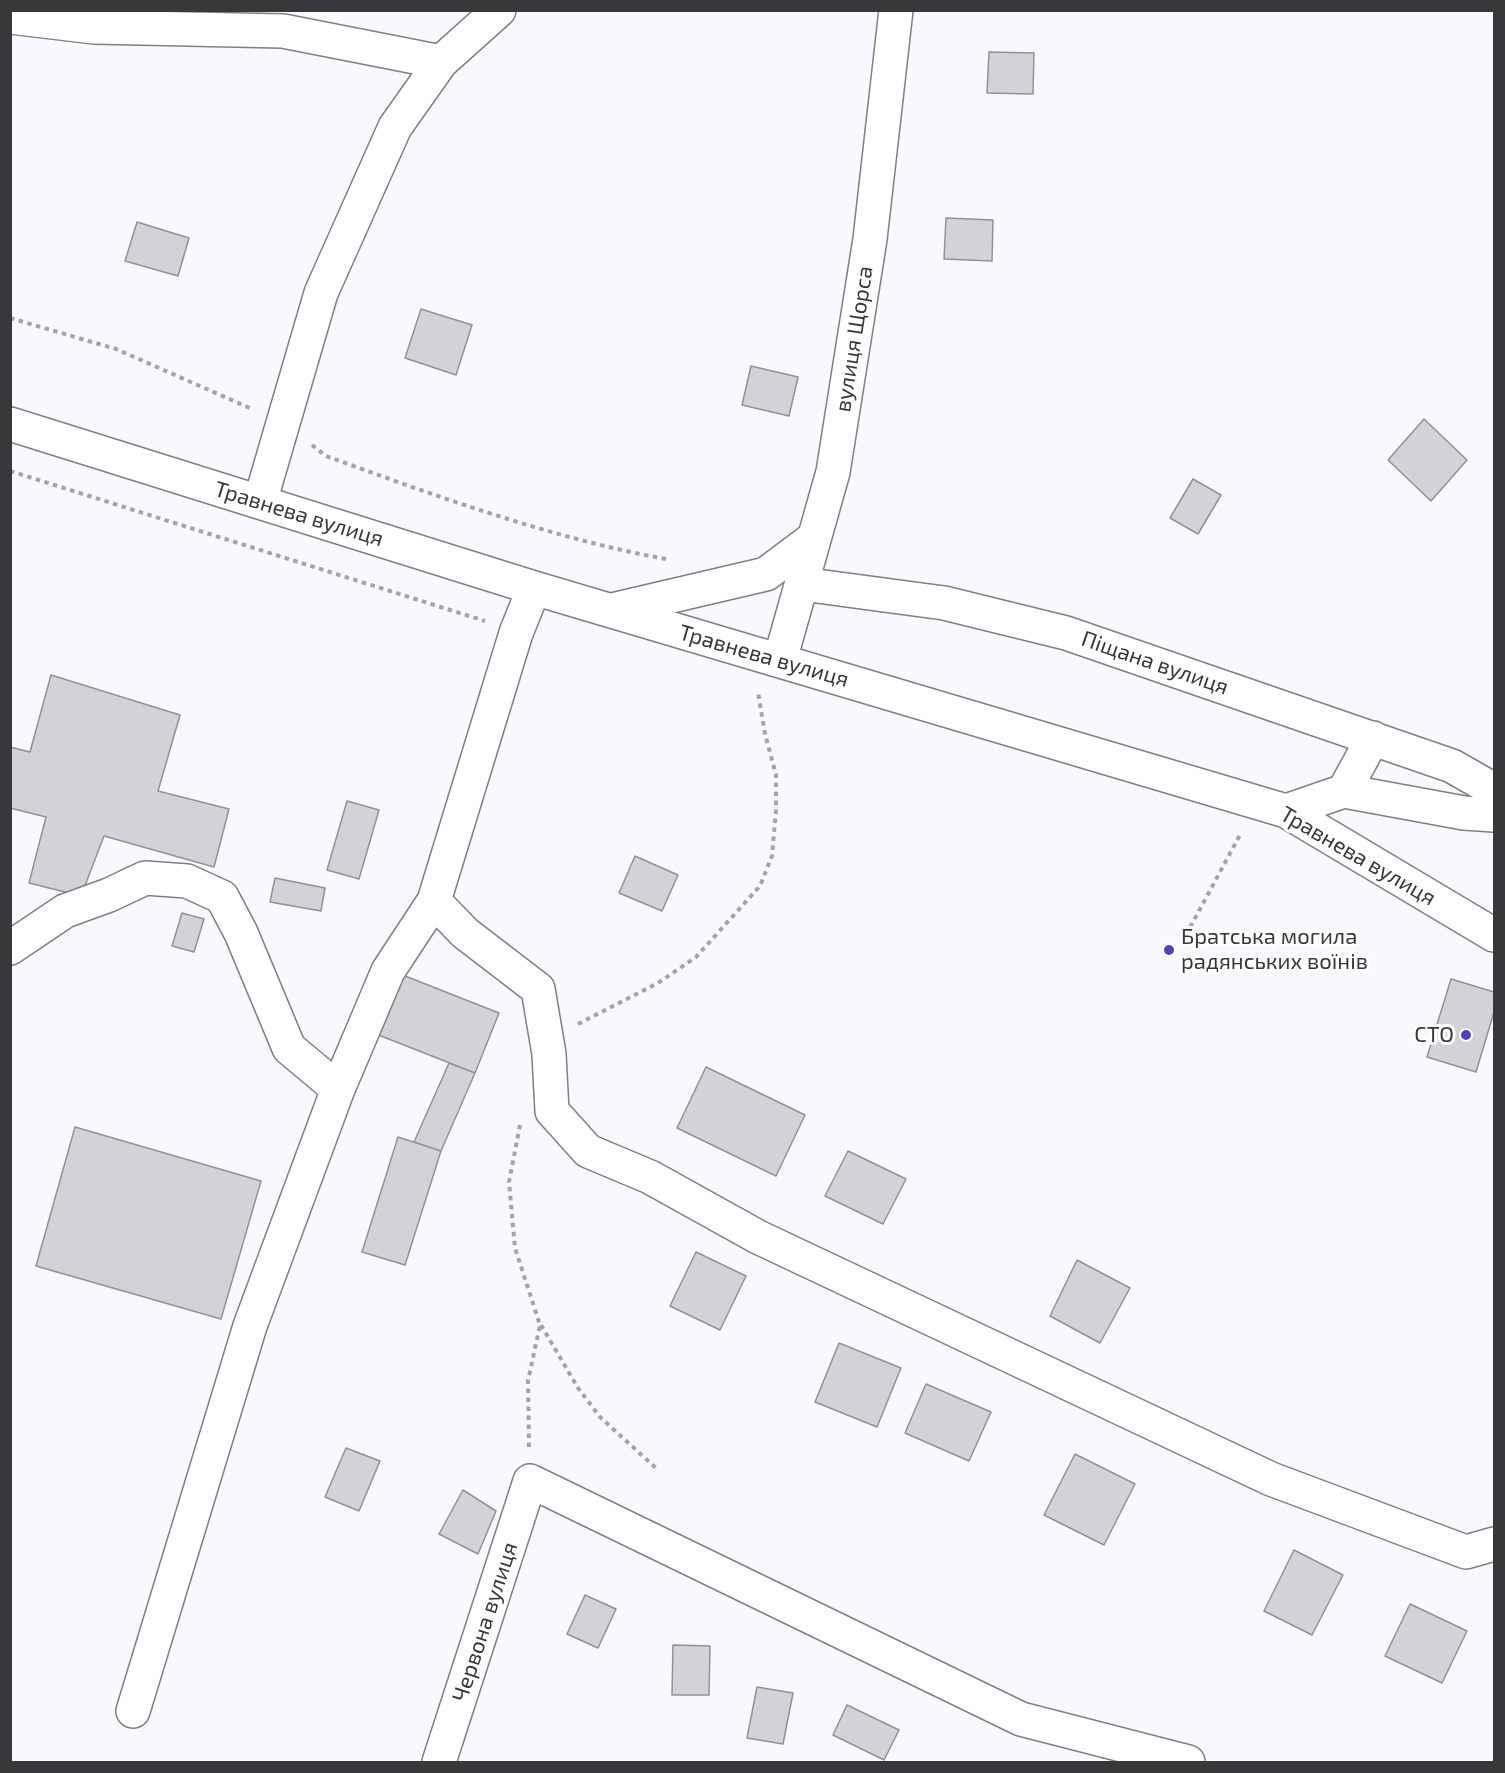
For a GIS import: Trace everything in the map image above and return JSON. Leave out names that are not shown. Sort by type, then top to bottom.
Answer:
[{"type":"street","points":[[260,502],[321,293],[395,127],[441,62],[499,10]]},
{"type":"street","name":"вулиця Щорса","points":[[780,660],[833,472],[868,250],[896,10]]},
{"type":"street","points":[[10,17],[94,27],[283,31],[441,62]]},
{"type":"street","name":"Травнева вулиця","points":[[10,424],[534,588],[1286,811],[1494,935]]},
{"type":"street","points":[[610,611],[766,574],[814,538]]},
{"type":"street","name":"Піщана вулиця","points":[[802,584],[944,603],[1066,633],[1452,766],[1494,790]]},
{"type":"street","points":[[133,1711],[250,1326],[338,1089],[388,970],[434,901],[516,633],[534,588]]},
{"type":"street","points":[[1344,791],[1373,738]]},
{"type":"street","points":[[1286,811],[1344,791],[1464,813],[1494,815]]},
{"type":"street","points":[[10,948],[65,911],[109,895],[144,878],[187,881],[222,897],[241,933],[289,1047],[338,1089]]},
{"type":"street","points":[[434,901],[465,933],[538,989],[550,1066],[552,1111],[588,1151],[650,1177],[758,1237],[1271,1479],[1480,1548]]},
{"type":"street","points":[[530,1481],[1021,1719],[1188,1762]]},
{"type":"street","name":"Червона вулиця","points":[[439,1762],[530,1481]]},
{"type":"path","points":[[10,318],[116,350],[284,424],[326,456],[391,480],[597,544],[668,560]]},
{"type":"path","points":[[10,471],[516,633]]},
{"type":"path","points":[[657,1469],[600,1417],[578,1388],[540,1324],[514,1248],[509,1182],[520,1125],[565,1031],[658,984],[696,957],[760,886],[772,856],[776,775],[765,734],[761,702],[746,651]]},
{"type":"path","points":[[1186,935],[1245,825]]},
{"type":"path","points":[[530,1481],[528,1381],[540,1324]]},
{"type":"building","points":[[989,52],[1034,53],[1033,94],[987,93]]},
{"type":"building","points":[[946,218],[993,220],[992,261],[944,259]]},
{"type":"building","points":[[137,222],[189,238],[178,276],[125,261]]},
{"type":"building","points":[[421,309],[472,325],[456,375],[405,358]]},
{"type":"building","points":[[751,366],[798,377],[789,416],[742,405]]},
{"type":"building","points":[[1424,419],[1467,460],[1431,501],[1388,460]]},
{"type":"building","points":[[1193,479],[1221,495],[1198,534],[1170,518]]},
{"type":"building","points":[[51,675],[180,715],[158,791],[229,809],[214,867],[104,836],[81,896],[29,883],[46,817],[10,808],[10,747],[30,752]]},
{"type":"building","points":[[347,801],[379,810],[359,879],[327,870]]},
{"type":"building","points":[[635,856],[678,875],[662,911],[619,893]]},
{"type":"building","points":[[275,878],[325,888],[321,911],[270,902]]},
{"type":"building","points":[[182,913],[204,919],[194,952],[172,946]]},
{"type":"building","points":[[400,974],[499,1013],[475,1073],[376,1034]]},
{"type":"building","points":[[1451,979],[1494,992],[1494,1012],[1476,1072],[1427,1057]]},
{"type":"building","points":[[449,1063],[475,1073],[441,1151],[414,1142]]},
{"type":"building","points":[[706,1067],[805,1115],[776,1176],[677,1128]]},
{"type":"building","points":[[75,1127],[261,1181],[221,1319],[36,1266]]},
{"type":"building","points":[[398,1137],[441,1151],[405,1265],[362,1252]]},
{"type":"building","points":[[848,1151],[906,1179],[883,1224],[825,1196]]},
{"type":"building","points":[[696,1252],[746,1276],[720,1330],[670,1306]]},
{"type":"building","points":[[1077,1260],[1130,1288],[1100,1343],[1050,1316]]},
{"type":"building","points":[[839,1343],[901,1368],[877,1427],[815,1402]]},
{"type":"building","points":[[926,1384],[991,1412],[969,1461],[905,1433]]},
{"type":"building","points":[[346,1448],[380,1461],[359,1511],[325,1497]]},
{"type":"building","points":[[1075,1454],[1135,1484],[1104,1545],[1044,1515]]},
{"type":"building","points":[[463,1490],[496,1511],[478,1554],[439,1534]]},
{"type":"building","points":[[1294,1550],[1343,1575],[1312,1635],[1264,1611]]},
{"type":"building","points":[[585,1595],[616,1609],[598,1648],[567,1634]]},
{"type":"building","points":[[1410,1604],[1467,1631],[1442,1683],[1385,1656]]},
{"type":"building","points":[[673,1645],[710,1646],[709,1695],[672,1695]]},
{"type":"building","points":[[757,1687],[793,1693],[783,1744],[747,1738]]},
{"type":"building","points":[[847,1705],[899,1730],[884,1760],[833,1735]]},
{"type":"place","name":"Братська могила радянських воїнів","points":[[1169,950]]},
{"type":"place","name":"СТО","points":[[1466,1035]]}]
